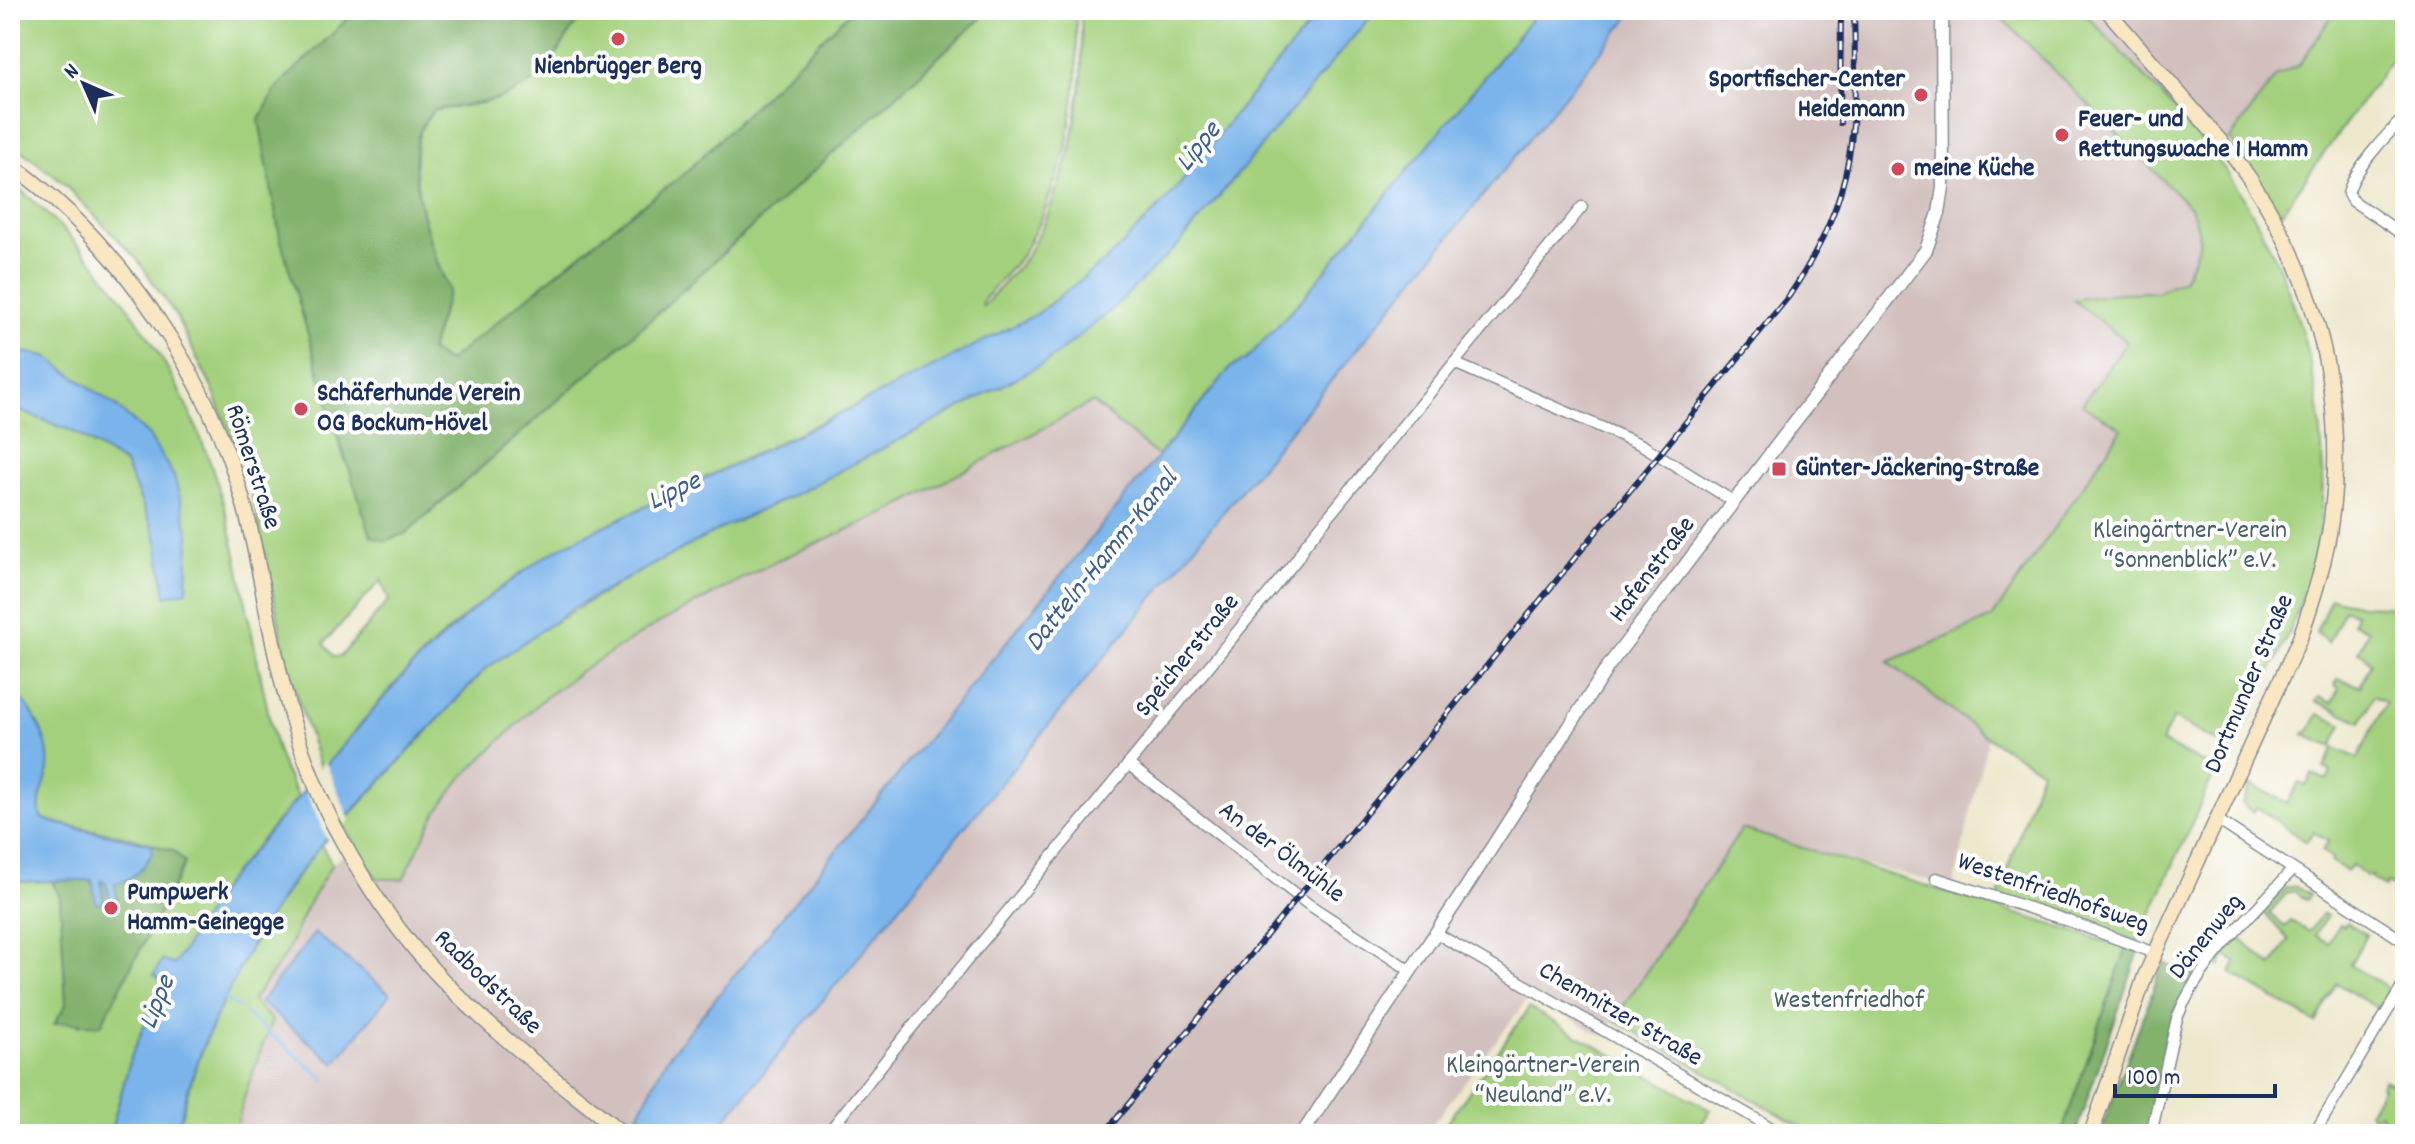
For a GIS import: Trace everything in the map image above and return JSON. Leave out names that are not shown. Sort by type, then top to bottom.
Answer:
[{"type":"main road","name":"Dortmunder Straße","points":[[2091,1134],[2123,1036],[2155,953],[2300,638],[2321,575],[2331,521],[2336,456],[2331,386],[2310,297],[2281,228],[2235,158],[2107,10]]},
{"type":"main road","name":"Römerstraße","points":[[10,164],[53,200],[103,250],[150,308],[202,394],[245,508],[277,661],[312,776],[343,843]]},
{"type":"main road","name":"Radbodstraße","points":[[343,843],[387,912],[420,955],[490,1024],[620,1131]]},
{"type":"street","name":"Hafenstraße","points":[[1302,1134],[1609,665],[1926,250],[1939,213],[1943,180],[1942,10]]},
{"type":"street","points":[[2405,117],[2373,152],[2348,194],[2353,201],[2405,236]]},
{"type":"street","name":"Speicherstraße","points":[[827,1134],[1582,207]]},
{"type":"street","points":[[1454,363],[1642,445],[1733,501]]},
{"type":"street","name":"An der Ölmühle","points":[[1128,764],[1308,904],[1411,971]]},
{"type":"street","points":[[2216,819],[2405,942]]},
{"type":"street","name":"Dänenweg","points":[[2151,1134],[2177,1018],[2184,1001],[2203,971],[2292,870]]},
{"type":"street","name":"Westenfriedhofsweg","points":[[1936,878],[2069,921],[2155,953]]},
{"type":"street","name":"Chemnitzer Straße","points":[[1436,933],[1782,1134]]},
{"type":"street","points":[[2314,1134],[2405,982]]},
{"type":"shaded area","points":[[1635,10],[2336,10],[2299,65],[2276,76],[2230,139],[2214,154],[2238,191],[2164,366],[2009,596],[1992,618],[1889,662],[1988,738],[1953,887],[1741,832],[1602,1036],[1530,996],[1425,1134],[712,1134]]},
{"type":"shaded area","points":[[1092,402],[1158,456],[666,1059],[637,1117],[624,1134],[234,1134],[247,1088],[252,1001],[286,954],[305,910],[332,864],[355,846],[378,879],[421,848],[435,815],[460,780],[542,699],[581,671],[657,624],[734,583],[776,561],[886,513]]},
{"type":"green space","points":[[16,10],[357,10],[278,87],[259,120],[280,237],[345,462],[406,533],[652,318],[990,10],[1076,10],[1077,77],[1066,150],[1042,218],[1022,255],[982,302],[983,307],[1026,257],[1046,220],[1071,149],[1082,76],[1081,10],[1322,10],[1173,193],[1110,257],[1037,314],[987,342],[547,556],[482,602],[423,654],[321,771],[289,671],[256,512],[243,467],[212,388],[176,316],[137,259],[62,182],[10,142],[10,15]],"holes":[[[381,580],[389,600],[341,656],[334,657],[324,643]]]},
{"type":"green space","points":[[357,10],[589,10],[548,66],[525,87],[496,99],[433,110],[421,128],[416,149],[418,190],[428,234],[449,290],[430,350],[448,362],[622,220],[682,176],[852,10],[990,10],[652,318],[406,533],[386,541],[371,536],[329,407],[280,237],[259,120],[277,87]]},
{"type":"green space","points":[[589,10],[852,10],[682,176],[622,220],[448,362],[430,350],[449,290],[434,255],[418,190],[416,149],[421,128],[433,110],[468,106]]},
{"type":"green space","points":[[1376,10],[1539,10],[1303,298],[1246,360],[1231,367],[1158,456],[1092,402],[886,513],[776,561],[657,624],[581,671],[542,700],[460,780],[435,815],[403,879],[378,879],[343,823],[484,670],[525,640],[637,573],[722,528],[798,493],[1047,362],[1108,313],[1179,244]]},
{"type":"green space","name":"Kleingärtner-Verein “Sonnenblick” e.V.","points":[[2003,10],[2082,10],[2213,154],[2244,199],[2271,249],[2293,303],[2309,359],[2319,417],[2323,475],[2319,531],[2307,584],[2282,648],[2233,750],[2173,718],[2161,742],[2216,769],[2139,941],[1998,897],[2041,770],[1988,738],[1888,662],[1992,618],[2122,429],[2082,404],[2127,342],[2073,300],[2118,293],[2156,292],[2183,280],[2198,244],[2198,228],[2190,207],[2000,16]]},
{"type":"green space","points":[[2336,10],[2405,10],[2405,41],[2281,213],[2230,139],[2276,76],[2299,65]]},
{"type":"green space","points":[[10,181],[89,257],[123,299],[153,344],[202,440],[220,492],[238,566],[275,742],[298,797],[225,883],[174,965],[162,960],[154,975],[164,980],[131,1057],[110,1134],[10,1134],[10,882],[52,881],[60,897],[69,1020],[80,1025],[131,965],[185,863],[156,845],[137,839],[41,818],[38,802],[48,772],[16,692],[10,687],[10,407],[72,431],[125,464],[156,536],[166,595],[187,590],[117,407],[46,357],[10,350]]},
{"type":"green space","points":[[2331,598],[2361,605],[2405,607],[2405,887],[2402,886],[2400,890],[2387,883],[2385,887],[2352,865],[2347,871],[2331,861],[2333,858],[2322,851],[2328,841],[2314,832],[2306,842],[2257,807],[2253,812],[2242,804],[2251,785],[2287,803],[2299,783],[2306,786],[2312,774],[2327,780],[2331,771],[2324,768],[2334,748],[2358,758],[2386,702],[2374,696],[2361,722],[2316,701],[2319,697],[2332,703],[2339,688],[2335,685],[2338,679],[2360,686],[2371,663],[2358,652],[2368,631],[2353,623],[2356,614],[2344,609],[2328,643],[2316,632]]},
{"type":"green space","points":[[2318,714],[2342,724],[2332,747],[2304,735]]},
{"type":"green space","name":"Westenfriedhof","points":[[1742,829],[2127,948],[2061,1134],[1814,1134],[1614,1020]]},
{"type":"green space","points":[[151,844],[174,851],[185,863],[101,1025],[54,1024],[66,1005],[60,897],[52,881],[92,880],[96,903],[104,902],[100,881],[119,882],[131,878],[152,853]]},
{"type":"green space","points":[[321,845],[332,864],[305,910],[286,954],[252,1001],[272,1020],[234,1134],[177,1134],[200,1056],[232,982],[273,911]]},
{"type":"green space","points":[[2294,886],[2310,895],[2306,900],[2294,891],[2287,893],[2269,913],[2285,927],[2291,921],[2309,932],[2322,913],[2327,916],[2315,935],[2328,943],[2340,924],[2344,926],[2347,922],[2366,935],[2350,965],[2389,989],[2377,1008],[2336,983],[2316,1023],[2231,973],[2236,962],[2226,956],[2220,967],[2216,964],[2239,938],[2272,966],[2289,940],[2263,912],[2285,888]]},
{"type":"green space","points":[[2127,947],[2139,951],[2075,1134],[2062,1131]]},
{"type":"green space","points":[[2163,963],[2195,975],[2176,1009],[2147,1134],[2100,1133]]},
{"type":"green space","name":"Kleingärtner-Verein “Neuland” e.V.","points":[[1529,1008],[1710,1110],[1696,1134],[1439,1134]]},
{"type":"green space","points":[[2384,1080],[2405,1091],[2405,1134],[2370,1134],[2377,1123],[2381,1125],[2384,1121],[2380,1119],[2382,1114],[2379,1112],[2376,1116],[2369,1113],[2383,1088]]},
{"type":"water","name":"Lippe","points":[[1322,10],[1376,10],[1179,244],[1108,313],[1047,362],[798,493],[722,528],[637,573],[575,607],[484,670],[321,845],[291,883],[252,944],[204,1043],[177,1134],[110,1134],[131,1057],[163,981],[154,975],[162,960],[174,965],[225,883],[406,672],[476,607],[541,559],[569,543],[830,419],[1037,314],[1110,257],[1173,193]]},
{"type":"water","name":"Datteln-Hamm-Kanal","points":[[1539,10],[1635,10],[712,1134],[624,1134],[637,1117],[666,1059],[1231,367],[1246,360],[1303,298]]},
{"type":"water","points":[[10,350],[46,356],[117,407],[148,435],[174,476],[189,534],[187,591],[166,596],[156,536],[125,464],[72,431],[10,407]]},
{"type":"water","points":[[10,687],[32,713],[47,747],[48,769],[40,798],[41,818],[151,844],[152,853],[141,869],[115,884],[117,900],[110,901],[106,882],[101,881],[104,903],[96,904],[92,880],[10,882]]},
{"type":"water","points":[[315,933],[390,994],[335,1063],[260,1002]]},
{"type":"pier","points":[[325,761],[350,820],[329,843],[303,786]]},
{"type":"waterway","points":[[222,997],[239,1008]]},
{"type":"waterway","points":[[246,1014],[325,1079]]},
{"type":"railway","points":[[1840,123],[1841,10]]},
{"type":"railway","points":[[1104,1134],[1789,296],[1812,259],[1841,192],[1853,126],[1854,10]]},
{"type":"place","name":"Nienbrügger Berg","points":[[618,39]]},
{"type":"place","name":"Sportfischer-Center Heidemann","points":[[1921,95]]},
{"type":"place","name":"Feuer- und Rettungswache 1 Hamm","points":[[2062,135]]},
{"type":"place","name":"meine Küche","points":[[1898,169]]},
{"type":"place","name":"Schäferhunde Verein OG Bockum-Hövel","points":[[301,409]]},
{"type":"place","name":"Günter-Jäckering-Straße","points":[[1779,469]]},
{"type":"place","name":"Pumpwerk Hamm-Geinegge","points":[[111,908]]}]
